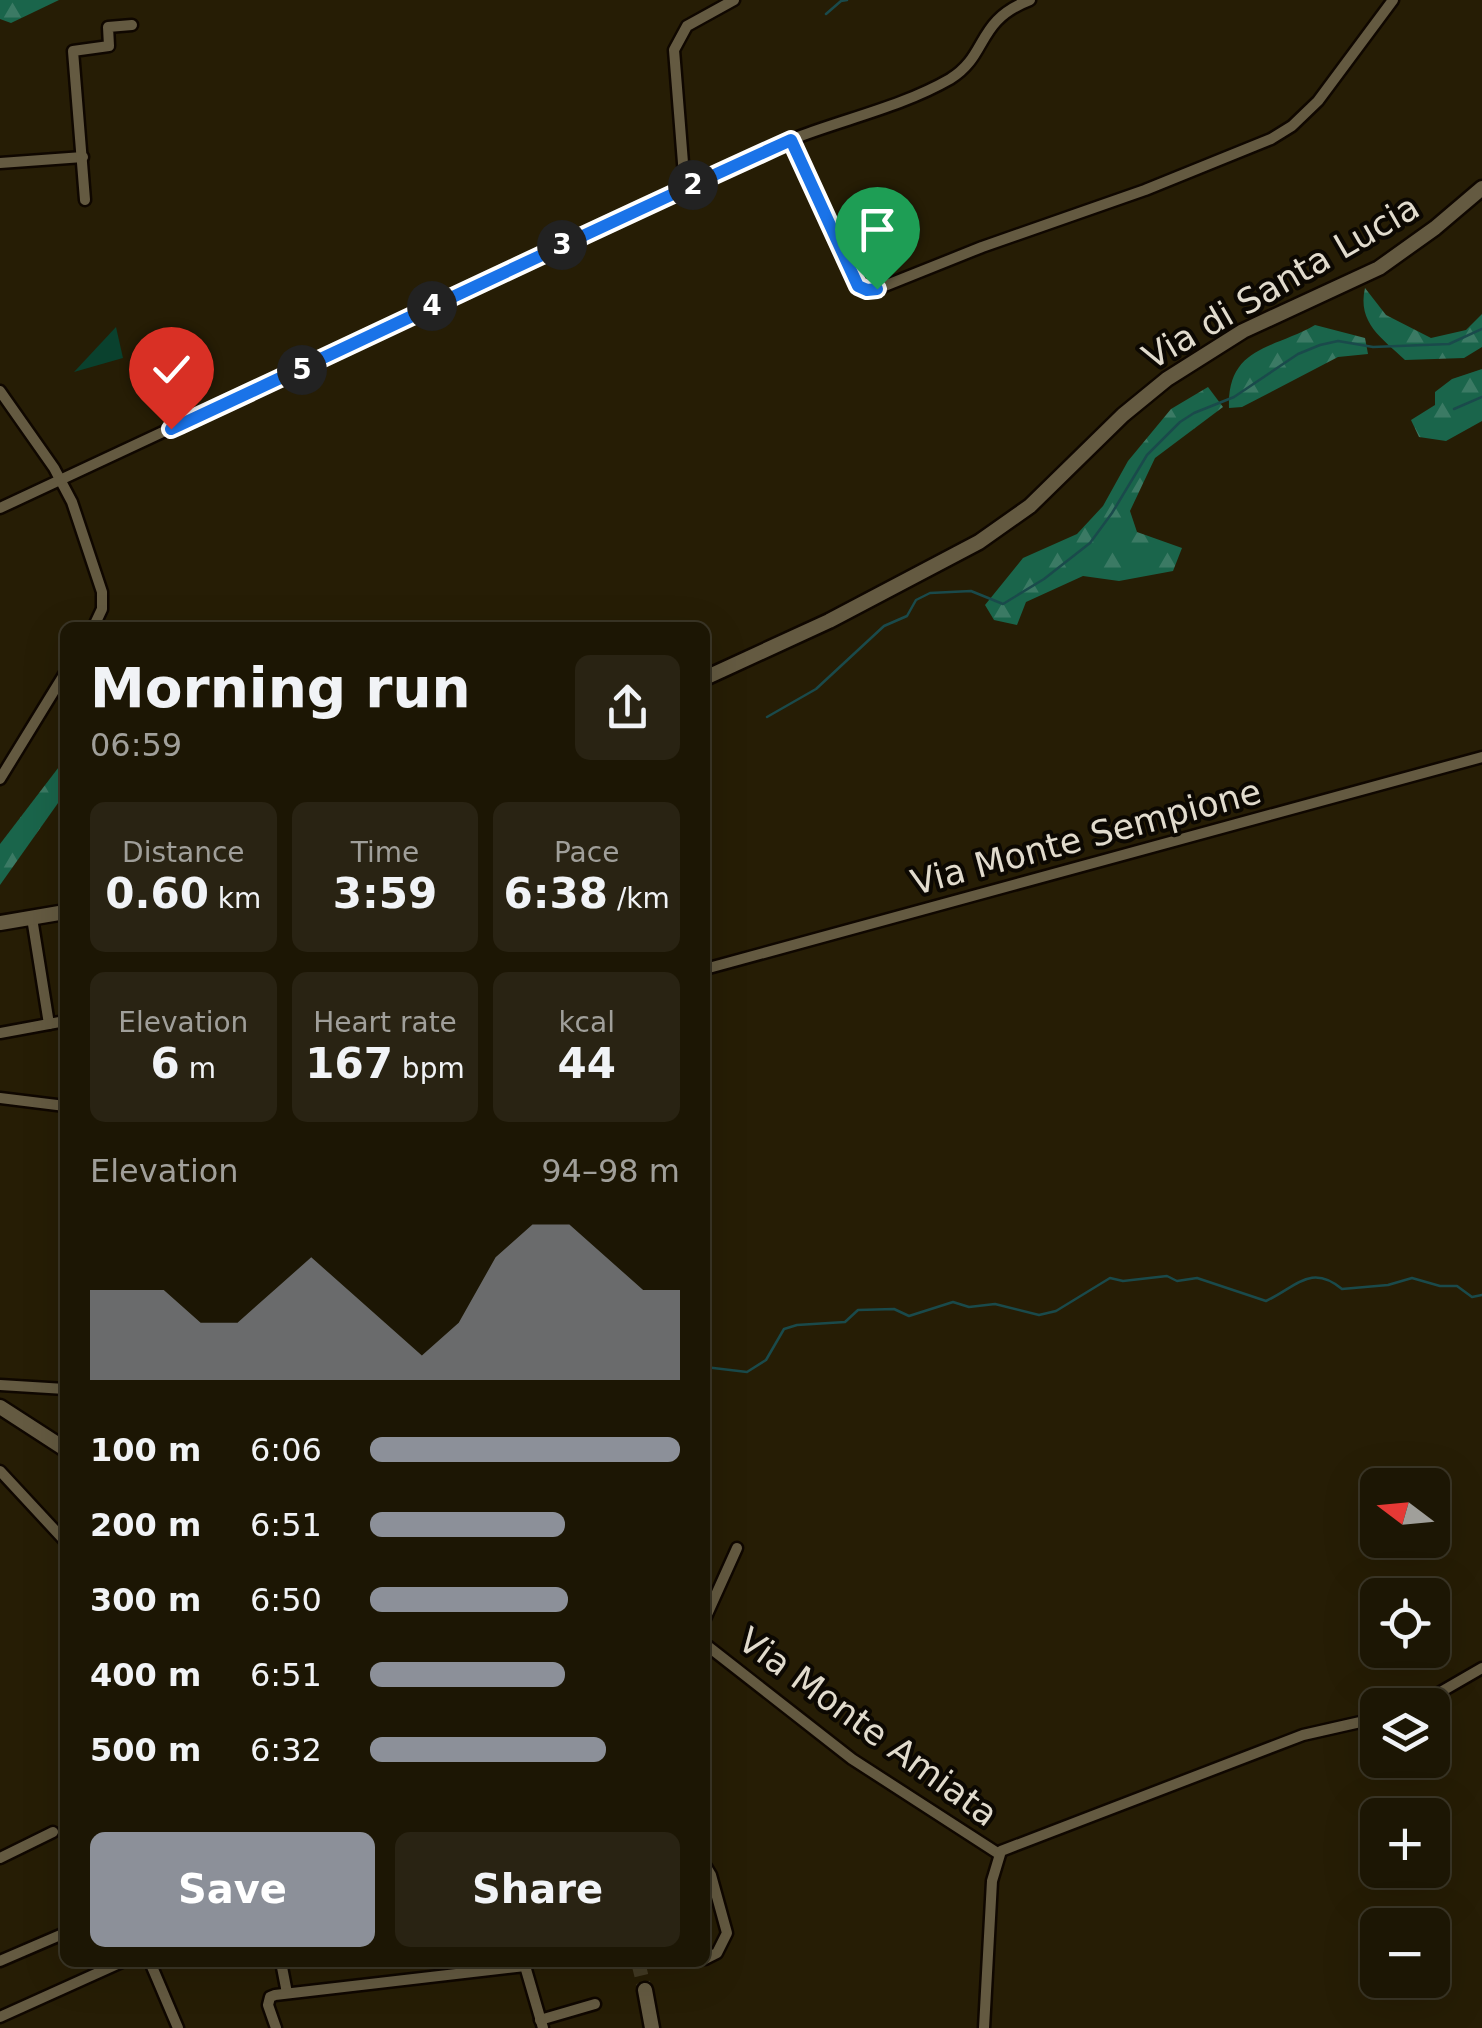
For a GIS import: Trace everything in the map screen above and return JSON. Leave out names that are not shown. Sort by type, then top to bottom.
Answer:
[{"type":"street","points":[[685,188],[674,50],[687,26],[734,0]]},
{"type":"street","points":[[0,508],[791,140],[952,78],[971,58],[997,17],[1030,0]]},
{"type":"street","points":[[791,140],[858,286],[875,290],[1271,140],[1318,101],[1393,0]]},
{"type":"street","points":[[85,200],[73,51],[109,46],[108,27],[132,25]]},
{"type":"street","points":[[0,163],[82,157]]},
{"type":"street","name":"Via di Santa Lucia","points":[[710,676],[845,613],[990,534],[1030,506],[1123,416],[1176,372],[1242,331],[1390,261],[1482,188]]},
{"type":"street","points":[[0,391],[62,481],[74,506],[102,592],[102,609],[96,622]]},
{"type":"street","points":[[0,780],[60,681]]},
{"type":"street","name":"Via Monte Sempione","points":[[710,967],[1482,757]]},
{"type":"street","points":[[0,923],[60,913]]},
{"type":"street","points":[[32,918],[49,1024]]},
{"type":"street","points":[[0,1033],[60,1023]]},
{"type":"street","points":[[0,1098],[60,1105]]},
{"type":"street","points":[[0,1385],[60,1388]]},
{"type":"street","points":[[0,1407],[60,1445]]},
{"type":"street","points":[[0,1471],[60,1536]]},
{"type":"street","name":"Via Monte Amiata","points":[[710,1608],[737,1548]]},
{"type":"street","name":"Via Monte Amiata","points":[[710,1648],[852,1759],[998,1854]]},
{"type":"street","points":[[1447,1688],[1482,1668]]},
{"type":"street","points":[[984,2028],[992,1881],[998,1854],[1303,1736],[1360,1722]]},
{"type":"street","points":[[0,1858],[53,1832]]},
{"type":"street","points":[[710,1873],[727,1934],[717,1953],[710,1957]]},
{"type":"street","points":[[0,1961],[60,1935]]},
{"type":"street","points":[[0,2017],[111,1967]]},
{"type":"street","points":[[152,1967],[178,2028]]},
{"type":"street","points":[[283,1967],[288,1993]]},
{"type":"street","points":[[276,2028],[269,1999],[288,1993],[515,1967]]},
{"type":"street","points":[[524,1967],[541,2024],[595,2004]]},
{"type":"street","points":[[645,1990],[652,2028]]},
{"type":"green space","points":[[0,0],[59,0],[11,23],[0,19]]},
{"type":"green space","points":[[1365,288],[1386,315],[1431,338],[1466,330],[1482,314],[1482,347],[1464,358],[1405,360],[1368,320],[1363,300]]},
{"type":"green space","points":[[1315,325],[1365,338],[1368,354],[1338,357],[1242,407],[1229,408],[1230,388],[1245,361]]},
{"type":"green space","points":[[116,327],[123,358],[74,372]]},
{"type":"green space","points":[[1482,369],[1482,421],[1446,441],[1419,437],[1411,420],[1435,405],[1435,392],[1452,379]]},
{"type":"green space","points":[[1208,387],[1223,407],[1155,458],[1130,511],[1137,532],[1182,548],[1173,571],[1119,581],[1083,576],[1026,602],[1017,625],[994,620],[985,605],[1023,558],[1077,534],[1103,506],[1128,461],[1171,409]]},
{"type":"green space","points":[[60,766],[60,800],[0,885],[0,844]]},
{"type":"waterway","points":[[826,14],[847,0]]},
{"type":"waterway","points":[[767,717],[816,689],[884,626],[907,616],[916,600],[930,593],[971,591],[1003,604],[1044,579],[1090,543],[1147,455],[1180,422],[1234,397],[1298,354],[1338,341],[1373,347],[1449,344],[1482,329]]},
{"type":"waterway","points":[[1454,409],[1482,397]]},
{"type":"waterway","points":[[710,1368],[747,1372],[766,1360],[784,1329],[845,1322],[858,1310],[894,1309],[909,1316],[953,1302],[969,1307],[995,1304],[1039,1315],[1056,1311],[1110,1278],[1197,1278],[1266,1301],[1312,1278],[1331,1281],[1342,1289],[1388,1285],[1412,1278],[1457,1286],[1472,1297],[1482,1295]]},
{"type":"tunnel","points":[[639,1967],[645,1990]]},
{"type":"route","points":[[171,429],[791,140],[858,286],[877,289]]}]
